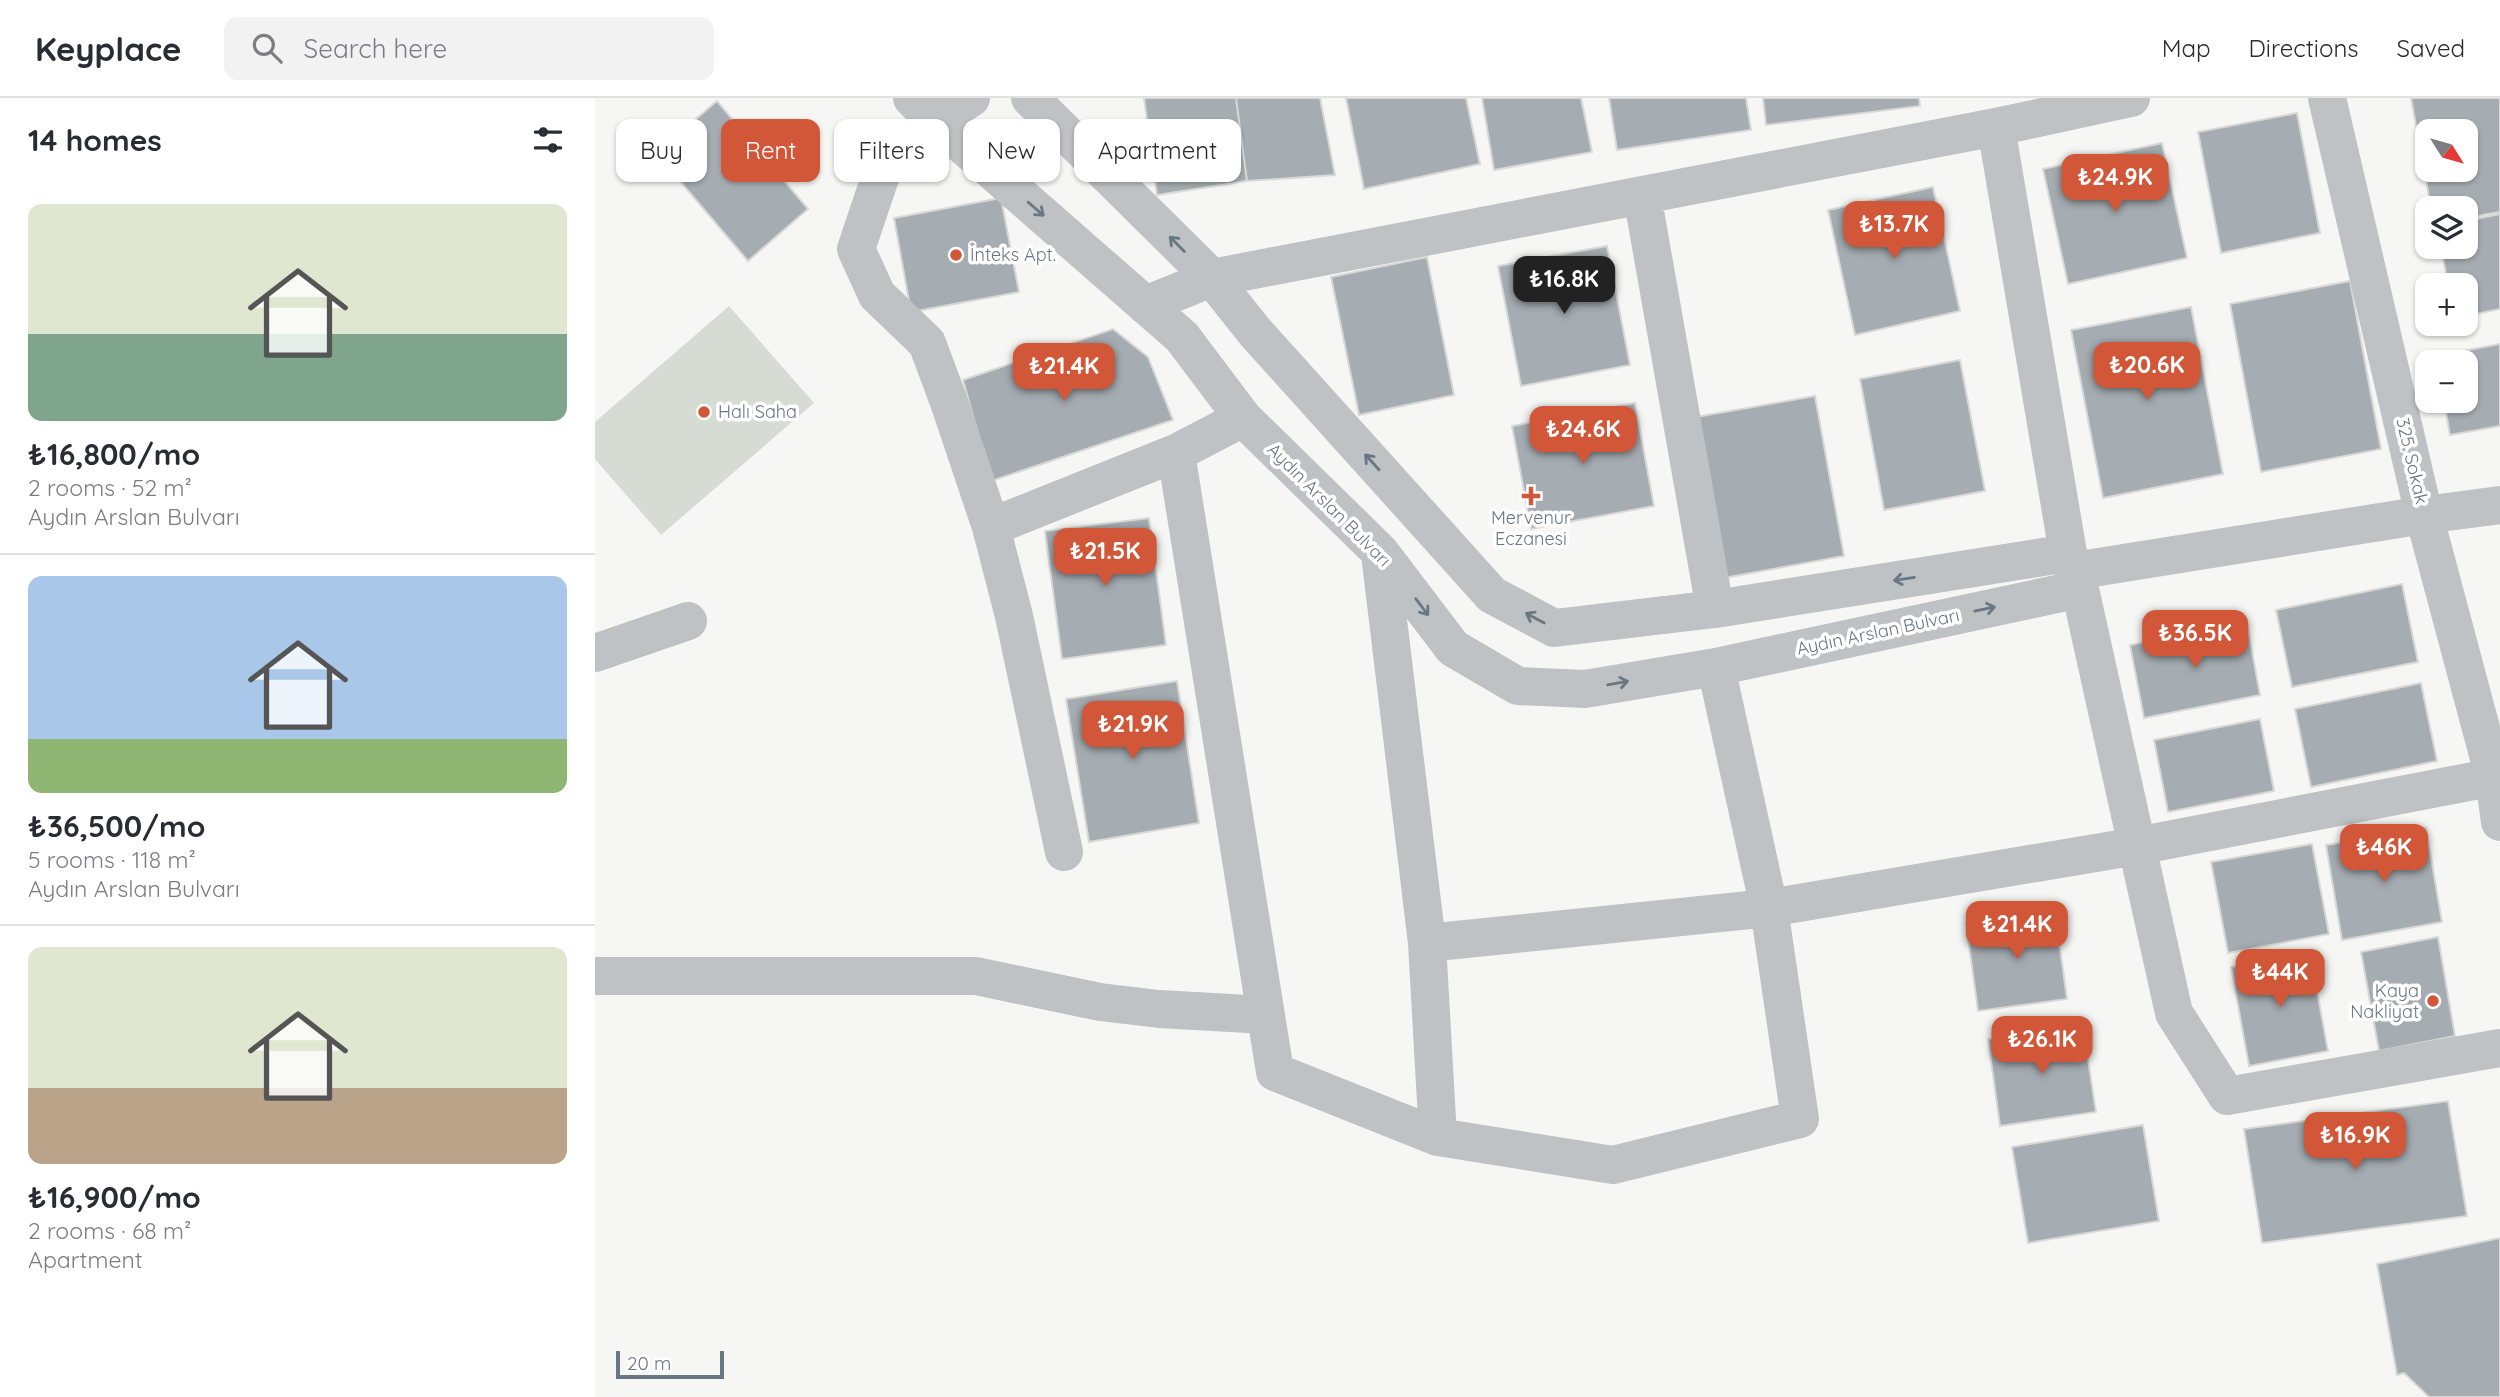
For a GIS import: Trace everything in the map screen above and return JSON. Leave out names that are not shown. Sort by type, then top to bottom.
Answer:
[{"type":"street","points":[[971,98],[924,110],[883,169],[856,249],[877,295],[927,343],[991,527],[1014,616],[1064,852]]},
{"type":"street","points":[[1030,98],[1212,278],[1255,332],[1492,594],[1554,628],[2074,571]]},
{"type":"street","name":"325. Sokak","points":[[2327,98],[2424,515],[2494,777],[2500,822]]},
{"type":"street","points":[[1145,305],[1212,278],[1996,127],[2120,99]]},
{"type":"street","name":"Aydın Arslan Bulvarı","points":[[924,110],[1182,337],[1243,418],[1380,552],[1453,648],[1518,686],[1585,689],[1716,667],[2074,571],[2500,505]]},
{"type":"street","points":[[1996,127],[2074,571],[2174,1013],[2227,1096],[2500,1048]]},
{"type":"street","points":[[1641,195],[1715,609]]},
{"type":"street","points":[[991,527],[1176,453],[1243,418]]},
{"type":"street","points":[[1176,453],[1275,1072],[1438,1137],[1613,1165],[1800,1119],[1769,908],[1716,667]]},
{"type":"street","points":[[1380,552],[1427,943],[1438,1137]]},
{"type":"street","points":[[595,653],[688,621]]},
{"type":"street","points":[[1427,943],[1769,908],[2137,846],[2494,777]]},
{"type":"street","points":[[595,976],[977,976],[1100,1002],[1159,1009],[1266,1015]]},
{"type":"shaded area","name":"Halı Saha","points":[[729,306],[814,403],[661,535],[595,459],[595,422]]},
{"type":"building","points":[[1144,98],[1236,98],[1239,119],[1147,119]]},
{"type":"building","points":[[1236,98],[1320,98],[1335,175],[1247,181],[1241,119],[1239,119]]},
{"type":"building","points":[[1346,98],[1466,98],[1480,164],[1364,189]]},
{"type":"building","points":[[1482,98],[1581,98],[1592,152],[1494,170]]},
{"type":"building","points":[[1609,98],[1746,98],[1751,130],[1617,150]]},
{"type":"building","points":[[1763,98],[1919,98],[1920,106],[1766,125]]},
{"type":"building","points":[[2411,98],[2500,98],[2500,212],[2478,216],[2478,196],[2429,196],[2426,182],[2478,182],[2478,119],[2415,120]]},
{"type":"building","points":[[717,101],[732,119],[721,119],[721,182],[785,182],[808,209],[748,261],[681,182],[707,182],[707,119],[696,119]]},
{"type":"building","points":[[2297,113],[2320,233],[2221,253],[2198,132]]},
{"type":"building","points":[[1241,136],[1247,181],[1241,182]]},
{"type":"building","points":[[2162,143],[2187,258],[2068,284],[2043,169]]},
{"type":"building","points":[[1155,182],[1241,182],[1157,195]]},
{"type":"building","points":[[1933,187],[1960,311],[1855,335],[1828,210]]},
{"type":"building","name":"İnteks Apt.","points":[[1001,198],[1019,292],[911,312],[894,218]]},
{"type":"building","points":[[2500,214],[2500,309],[2478,314],[2478,273],[2446,273],[2443,259],[2478,259],[2478,219]]},
{"type":"building","points":[[1607,246],[1630,365],[1521,386],[1498,266]]},
{"type":"building","points":[[1427,257],[1454,395],[1359,415],[1331,277]]},
{"type":"building","points":[[2350,281],[2381,449],[2261,472],[2230,304]]},
{"type":"building","points":[[2191,307],[2223,474],[2103,498],[2071,330]]},
{"type":"building","points":[[1113,329],[1148,357],[1173,420],[991,481],[963,380]]},
{"type":"building","points":[[2500,344],[2500,426],[2450,435],[2446,413],[2478,413],[2478,350],[2468,350]]},
{"type":"building","points":[[1960,360],[1985,491],[1884,510],[1860,379]]},
{"type":"building","points":[[1815,396],[1844,556],[1718,579],[1690,418]]},
{"type":"building","points":[[1635,403],[1654,506],[1531,529],[1512,426]]},
{"type":"building","points":[[1149,518],[1166,645],[1062,659],[1045,531]]},
{"type":"building","points":[[2402,584],[2418,662],[2292,687],[2276,610]]},
{"type":"building","points":[[2247,623],[2260,695],[2144,718],[2130,645]]},
{"type":"building","points":[[1177,681],[1199,823],[1089,842],[1066,699]]},
{"type":"building","points":[[2421,683],[2437,761],[2311,787],[2295,709]]},
{"type":"building","points":[[2260,719],[2274,791],[2168,812],[2154,740]]},
{"type":"building","points":[[2426,828],[2442,922],[2342,940],[2326,845]]},
{"type":"building","points":[[2312,844],[2329,934],[2228,953],[2211,862]]},
{"type":"building","points":[[2055,911],[2067,999],[1978,1011],[1966,923]]},
{"type":"building","points":[[2438,937],[2455,1036],[2379,1051],[2361,952]]},
{"type":"building","points":[[2310,952],[2328,1051],[2249,1066],[2231,967]]},
{"type":"building","points":[[2083,1026],[2096,1112],[2000,1126],[1988,1039]]},
{"type":"building","points":[[2448,1101],[2467,1216],[2262,1243],[2244,1129]]},
{"type":"building","points":[[2143,1125],[2159,1221],[2028,1243],[2012,1147]]},
{"type":"building","points":[[2500,1238],[2500,1397],[2429,1397],[2404,1373],[2397,1375],[2377,1264]]},
{"type":"place","name":"İnteks Apt.","points":[[956,255]]},
{"type":"place","name":"Halı Saha","points":[[704,412]]},
{"type":"place","name":"Mervenur Eczanesi","points":[[1531,496]]},
{"type":"place","name":"Kaya Nakliyat","points":[[2433,1001]]}]
